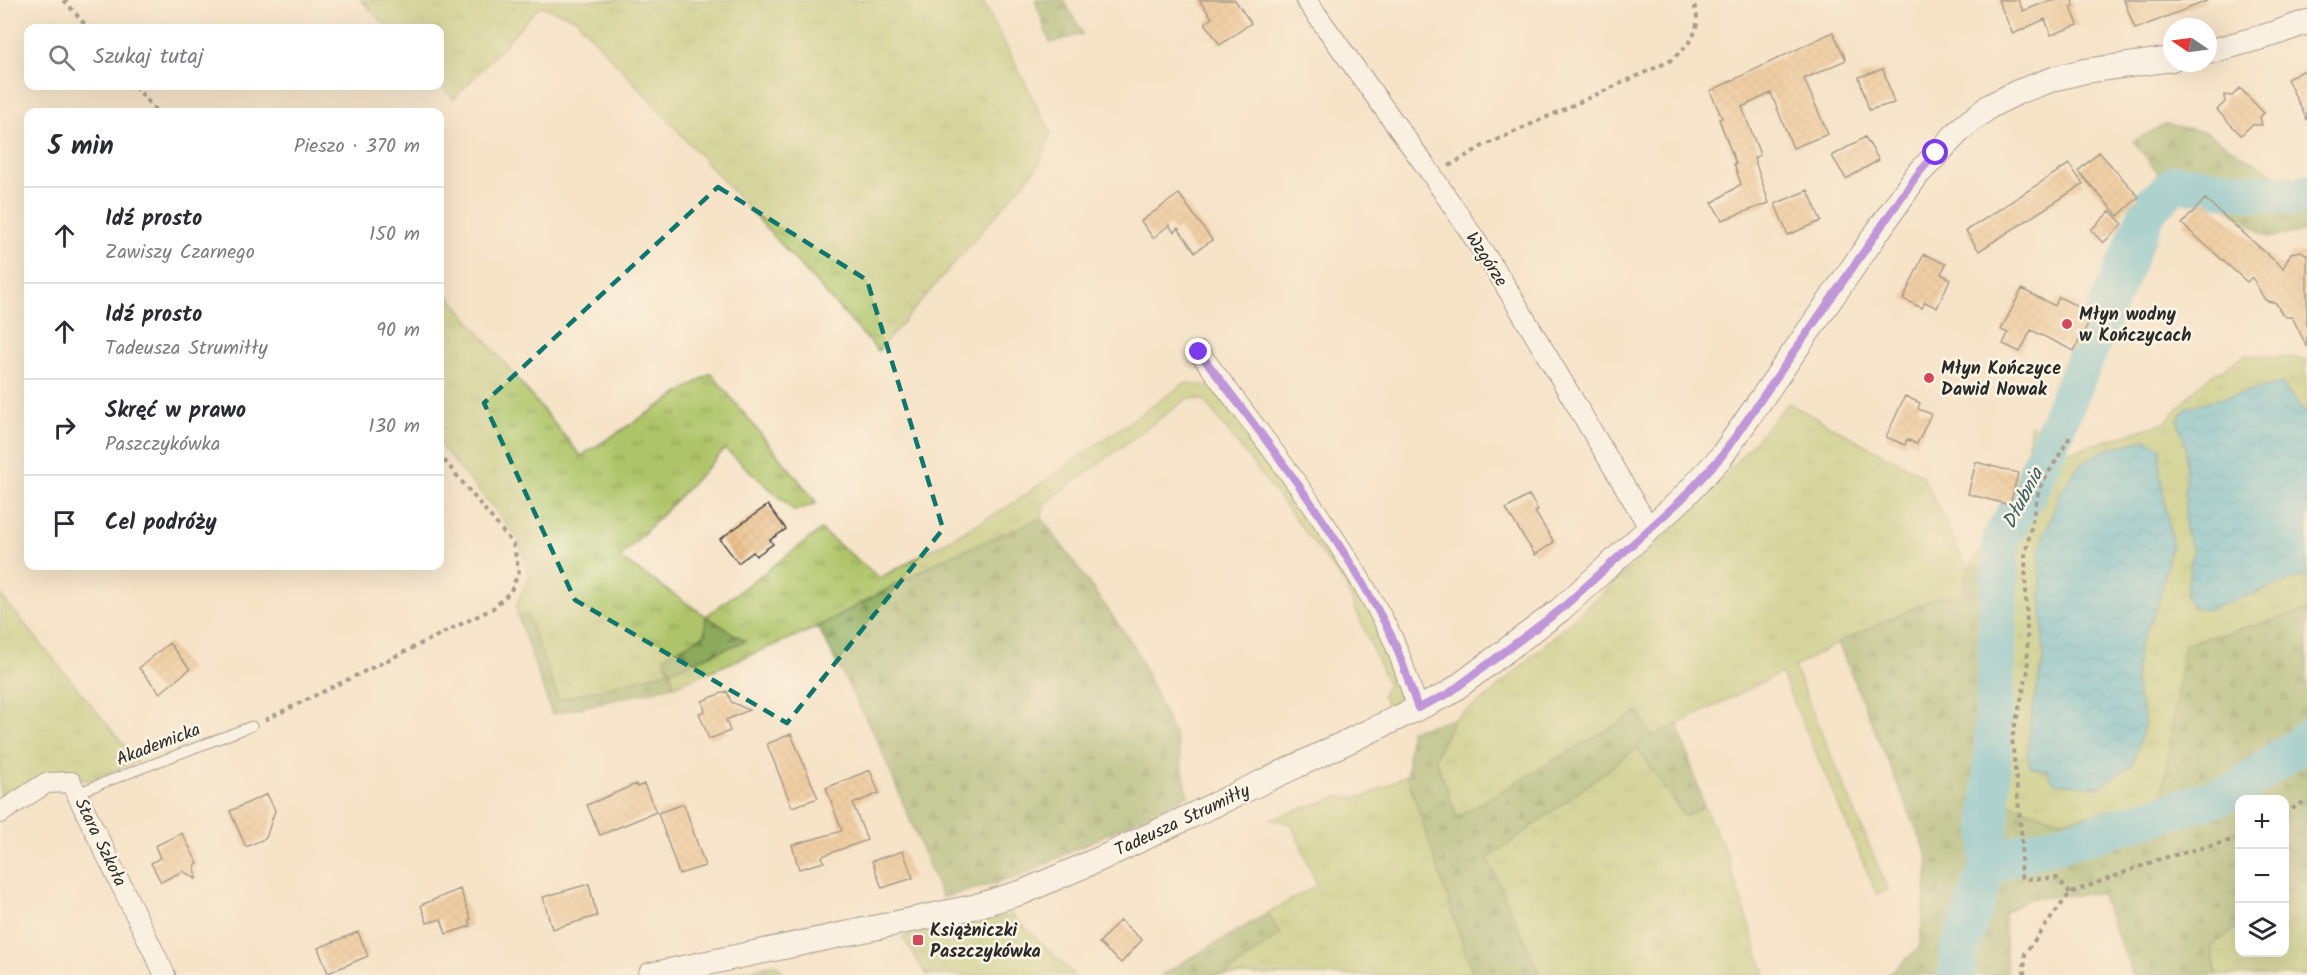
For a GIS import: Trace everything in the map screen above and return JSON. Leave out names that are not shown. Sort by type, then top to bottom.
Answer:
[{"type":"street","name":"Wzgórze","points":[[1306,0],[1432,175],[1502,280],[1650,529]]},
{"type":"street","points":[[2217,50],[2307,22]]},
{"type":"street","name":"Tadeusza Strumiłły","points":[[650,975],[973,907],[1023,892],[1102,858],[1448,694],[1560,610],[1650,529],[1721,457],[1917,175],[1962,128],[1990,106],[2018,92],[2056,78],[2085,71],[2163,59]]},
{"type":"street","points":[[1199,352],[1286,468],[1351,563],[1392,638],[1418,708]]},
{"type":"street","name":"Stara Szkoła","points":[[0,813],[46,783],[71,782],[165,975]]},
{"type":"lane","name":"Akademicka","points":[[76,793],[252,726]]},
{"type":"path","points":[[64,0],[85,24]]},
{"type":"path","points":[[1432,175],[1481,147],[1670,61],[1691,41],[1698,21],[1692,0]]},
{"type":"path","points":[[138,90],[154,108]]},
{"type":"path","points":[[2070,437],[2039,489],[2025,556],[2028,670],[2012,738],[2022,840],[2020,875],[2024,879],[2056,879],[2070,893]]},
{"type":"path","points":[[252,726],[492,609],[511,591],[519,571],[513,544],[444,460]]},
{"type":"path","points":[[2289,811],[2307,800]]},
{"type":"path","points":[[2024,975],[2025,953],[2070,893],[2160,859],[2235,839]]},
{"type":"highlighted area","points":[[718,187],[867,280],[943,529],[787,723],[575,600],[484,403]]},
{"type":"green space","points":[[361,0],[982,0],[1051,133],[1039,165],[878,351],[575,18],[540,6],[454,99],[444,88],[444,24],[384,24]]},
{"type":"green space","points":[[1035,0],[1064,0],[1083,34],[1050,43]]},
{"type":"green space","points":[[2166,124],[2206,132],[2280,177],[2305,178],[2307,175],[2307,231],[2269,238],[2200,189],[2172,197],[2108,346],[2084,337],[2158,173],[2133,141]]},
{"type":"green space","points":[[444,290],[581,456],[711,373],[817,503],[795,511],[725,449],[620,558],[706,616],[821,530],[880,578],[1006,508],[1185,383],[1211,386],[1265,445],[1356,581],[1396,665],[1402,700],[1389,708],[1382,695],[1388,685],[1345,584],[1204,400],[1188,398],[1044,504],[1042,518],[941,560],[818,627],[674,686],[669,671],[559,700],[527,615],[518,617],[516,605],[529,577],[519,539],[444,450]],"holes":[[[706,617],[745,641],[665,657],[705,635]]]},
{"type":"green space","points":[[2246,355],[2306,359],[2307,416],[2281,383],[2178,419],[2186,447],[2185,528],[2193,551],[2186,596],[2207,610],[2307,575],[2307,611],[2184,644],[2162,798],[2062,821],[2007,803],[2004,682],[2008,558],[1962,596],[1938,597],[1838,643],[1794,667],[1888,890],[1877,894],[1781,673],[1652,737],[1638,712],[1457,817],[1435,758],[1453,719],[1486,698],[1697,507],[1788,403],[1922,475],[1968,569],[2007,515],[2022,481],[2031,425],[2069,452],[2164,423],[2204,380]],"holes":[[[2160,448],[2160,474],[2172,543],[2157,607],[2138,648],[2135,684],[2145,724],[2030,722],[2044,657]]]},
{"type":"green space","points":[[1042,518],[1134,646],[1177,741],[1188,795],[1018,877],[942,898],[878,742],[818,627],[941,560]]},
{"type":"green space","points":[[2008,557],[2004,682],[2007,803],[2062,821],[2162,798],[2184,644],[2307,611],[2307,877],[2289,890],[2289,795],[2235,795],[2235,929],[2211,947],[2217,975],[2133,975],[2100,893],[2028,899],[2004,913],[2007,975],[1887,975],[1919,948],[1929,859],[1838,643],[1938,597],[1962,596],[1968,570]]},
{"type":"green space","points":[[0,594],[138,762],[89,780],[47,775],[0,807]]},
{"type":"green space","points":[[527,615],[559,700],[669,671],[664,657],[705,635],[706,616],[745,641],[670,671],[674,686],[552,714],[518,617]]},
{"type":"green space","points":[[1638,712],[1652,737],[1678,724],[1704,806],[1685,817],[1637,748],[1488,859],[1540,975],[1473,975],[1407,775],[1410,730],[1453,719],[1435,758],[1457,817]]},
{"type":"green space","points":[[1637,748],[1685,817],[1704,806],[1727,855],[1765,975],[1540,975],[1488,859]]},
{"type":"green space","points":[[1407,775],[1473,975],[1225,975],[1280,934],[1268,913],[1317,885],[1292,824],[1271,819],[1338,797],[1364,797]]},
{"type":"green space","points":[[2307,877],[2307,975],[2217,975],[2211,947],[2235,929],[2235,957],[2289,957],[2289,890]]},
{"type":"green space","points":[[1268,913],[1280,934],[1225,975],[1161,975]]},
{"type":"green space","points":[[1012,915],[1074,975],[927,975],[902,936]]},
{"type":"green space","points":[[776,963],[785,975],[726,975]]},
{"type":"water","points":[[2281,383],[2307,416],[2307,575],[2207,610],[2192,607],[2186,596],[2193,551],[2185,528],[2186,447],[2178,419],[2187,407]]},
{"type":"water","points":[[2147,439],[2160,448],[2160,474],[2172,543],[2157,607],[2138,648],[2135,684],[2145,723],[2132,765],[2100,787],[2055,783],[2047,772],[2030,766],[2028,751],[2030,722],[2044,657],[2039,551],[2059,494],[2079,465],[2104,450]]},
{"type":"building","points":[[1199,0],[1235,0],[1251,23],[1220,45],[1205,23],[1212,18]]},
{"type":"building","points":[[1998,0],[2018,0],[2023,11],[2051,0],[2072,0],[2074,6],[2071,7],[2078,25],[2051,35],[2045,19],[2013,34]]},
{"type":"building","points":[[2124,0],[2207,0],[2207,1],[2135,29]]},
{"type":"building","points":[[1833,32],[1846,60],[1804,79],[1828,134],[1793,148],[1771,93],[1742,107],[1760,155],[1754,158],[1769,203],[1722,220],[1712,203],[1741,184],[1719,119],[1722,118],[1710,91]]},
{"type":"building","points":[[1883,69],[1894,103],[1869,110],[1859,77]]},
{"type":"building","points":[[2307,69],[2307,120],[2287,79]]},
{"type":"building","points":[[2240,88],[2264,113],[2260,117],[2262,125],[2252,125],[2241,135],[2217,110],[2225,102],[2225,95],[2232,96]]},
{"type":"building","points":[[1865,137],[1879,160],[1846,179],[1832,156]]},
{"type":"building","points":[[2099,152],[2139,197],[2118,216],[2078,171]]},
{"type":"building","points":[[2069,164],[2083,184],[1979,251],[1966,231]]},
{"type":"building","points":[[1808,190],[1821,221],[1788,235],[1775,204]]},
{"type":"building","points":[[1179,194],[1212,240],[1195,252],[1178,228],[1174,232],[1169,225],[1153,238],[1141,221]]},
{"type":"building","points":[[2205,199],[2283,268],[2291,253],[2301,251],[2307,255],[2307,347],[2292,317],[2282,314],[2276,303],[2265,300],[2252,277],[2247,282],[2182,224]]},
{"type":"building","points":[[2110,211],[2123,224],[2103,243],[2091,230]]},
{"type":"building","points":[[1924,254],[1946,264],[1941,274],[1950,279],[1937,308],[1925,302],[1922,308],[1903,299]]},
{"type":"building","points":[[2022,289],[2055,306],[2059,297],[2093,314],[2074,351],[2031,330],[2020,352],[2003,344],[2008,333],[2001,330]]},
{"type":"building","points":[[1905,396],[1920,403],[1918,409],[1931,414],[1917,444],[1907,439],[1905,445],[1886,437]]},
{"type":"building","points":[[1976,462],[2018,473],[2010,505],[1968,494]]},
{"type":"building","points":[[1529,495],[1538,510],[1535,512],[1554,542],[1535,555],[1506,509]]},
{"type":"building","points":[[768,505],[786,529],[770,540],[773,544],[756,556],[753,552],[738,563],[720,539]]},
{"type":"building","points":[[169,643],[190,669],[160,693],[139,668]]},
{"type":"building","points":[[727,691],[731,702],[749,710],[726,720],[730,731],[709,739],[699,713],[705,711],[702,701]]},
{"type":"building","points":[[791,734],[818,798],[792,807],[767,744]]},
{"type":"building","points":[[870,770],[879,793],[853,804],[867,840],[822,856],[824,862],[799,869],[792,845],[842,831],[826,788]]},
{"type":"building","points":[[636,784],[637,787],[644,784],[656,812],[600,835],[587,805]]},
{"type":"building","points":[[267,794],[275,810],[266,838],[246,847],[230,811]]},
{"type":"building","points":[[684,804],[705,866],[679,874],[658,813]]},
{"type":"building","points":[[182,833],[198,864],[195,865],[196,879],[183,871],[161,882],[151,863],[160,858],[155,846]]},
{"type":"building","points":[[903,851],[913,878],[882,888],[872,861]]},
{"type":"building","points":[[589,884],[597,916],[552,929],[543,897]]},
{"type":"building","points":[[460,889],[471,919],[469,920],[471,926],[446,934],[441,919],[427,923],[421,905]]},
{"type":"building","points":[[1120,920],[1142,940],[1121,963],[1099,943]]},
{"type":"building","points":[[358,932],[368,956],[328,973],[318,948]]},
{"type":"waterway","name":"Dłubnia","points":[[1957,975],[1959,952],[1988,867],[2001,539],[2032,484],[2150,206],[2177,183],[2297,197],[2307,193]]},
{"type":"waterway","points":[[1988,867],[2021,853],[2235,792],[2307,739]]},
{"type":"place","name":"Młyn wodny w Kończycach","points":[[2067,324]]},
{"type":"place","name":"Młyn Kończyce Dawid Nowak","points":[[1929,378]]},
{"type":"place","name":"Książniczki Paszczykówka","points":[[918,940]]},
{"type":"route","points":[[1199,352],[1286,468],[1351,563],[1392,638],[1418,708],[1448,694],[1560,610],[1681,500],[1721,457],[1742,430],[1917,175],[1936,153]]}]
